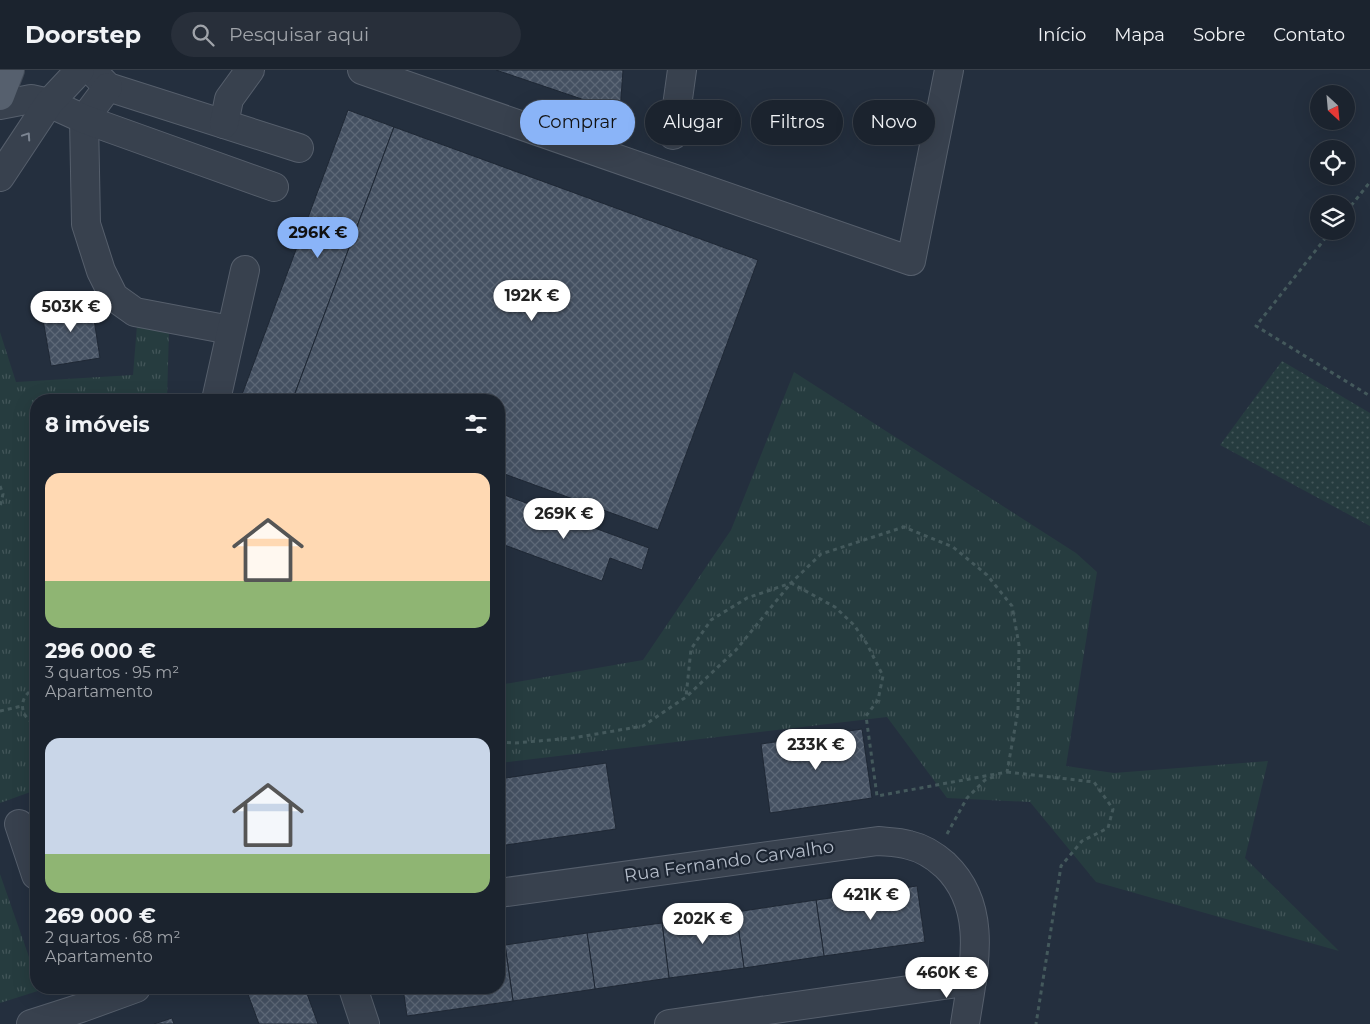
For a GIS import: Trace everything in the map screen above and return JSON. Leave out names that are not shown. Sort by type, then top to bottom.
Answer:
[{"type":"main road","points":[[0,96],[10,70]]},
{"type":"street","points":[[0,177],[49,103],[80,70]]},
{"type":"street","points":[[224,124],[230,99],[250,70]]},
{"type":"street","points":[[362,70],[911,261],[949,70]]},
{"type":"street","points":[[678,100],[682,70]]},
{"type":"street","points":[[230,330],[135,312],[114,297],[101,271],[86,224],[84,119],[99,79],[224,124],[299,148]]},
{"type":"street","points":[[0,105],[31,99],[49,103],[84,119],[274,187]]},
{"type":"street","points":[[217,394],[230,330],[246,270]]},
{"type":"street","points":[[19,824],[30,857]]},
{"type":"street","name":"Rua Fernando Carvalho","points":[[505,892],[878,841],[910,845],[943,864]]},
{"type":"street","points":[[943,864],[964,890],[971,906],[975,942],[972,981],[965,1024]]},
{"type":"street","points":[[669,1024],[972,981]]},
{"type":"street","points":[[31,1024],[117,994]]},
{"type":"street","points":[[355,994],[366,1024]]},
{"type":"path","points":[[1355,201],[1370,182]]},
{"type":"path","points":[[1324,240],[1256,326],[1370,396]]},
{"type":"path","points":[[0,486],[3,494],[0,507]]},
{"type":"path","points":[[505,742],[573,738],[643,726],[686,697],[736,650],[791,584],[821,554],[904,526],[953,547],[987,575],[1012,606],[1018,645],[1018,711],[1007,772]]},
{"type":"path","points":[[686,697],[691,648],[711,620],[747,598],[791,584],[835,607],[854,625],[867,644],[883,676],[878,700],[866,716],[877,796],[1007,772],[1094,782],[1113,810],[1108,828],[1082,841],[1061,866],[1036,1024]]},
{"type":"path","points":[[30,692],[26,695],[22,706],[27,719],[30,721]]},
{"type":"path","points":[[0,711],[22,706]]},
{"type":"path","points":[[943,864],[967,798],[984,780],[1007,772]]},
{"type":"green space","points":[[137,325],[169,331],[167,394],[30,394],[30,792],[0,803],[0,332],[16,382],[133,375]]},
{"type":"green space","points":[[1282,361],[1370,413],[1370,526],[1220,445]]},
{"type":"green space","points":[[794,372],[1076,553],[1097,572],[1066,766],[1114,773],[1268,761],[1245,858],[1339,951],[1096,882],[1030,802],[947,798],[887,717],[505,762],[505,684],[643,660],[731,530]]},
{"type":"green space","points":[[0,874],[30,960],[30,993],[0,1003]]},
{"type":"building","points":[[496,70],[623,70],[621,100],[585,100]]},
{"type":"building","points":[[348,110],[394,127],[295,394],[242,394]]},
{"type":"building","points":[[394,127],[758,260],[658,530],[505,474],[505,394],[295,394]]},
{"type":"building","points":[[91,300],[100,358],[51,366],[41,308]]},
{"type":"building","points":[[505,495],[649,548],[642,570],[610,558],[602,581],[505,545]]},
{"type":"building","points":[[862,729],[872,798],[770,813],[761,744]]},
{"type":"building","points":[[606,763],[616,829],[505,845],[505,778]]},
{"type":"building","points":[[917,886],[925,942],[824,956],[816,900]]},
{"type":"building","points":[[816,900],[824,956],[744,968],[736,912]]},
{"type":"building","points":[[736,912],[744,968],[669,978],[662,923]]},
{"type":"building","points":[[662,923],[669,978],[595,989],[587,933]]},
{"type":"building","points":[[587,933],[595,989],[513,1001],[505,945]]},
{"type":"building","points":[[505,945],[513,1001],[407,1016],[404,994],[505,994]]},
{"type":"building","points":[[248,994],[307,994],[318,1024],[259,1024]]},
{"type":"building","points":[[172,1018],[174,1024],[154,1024]]}]
